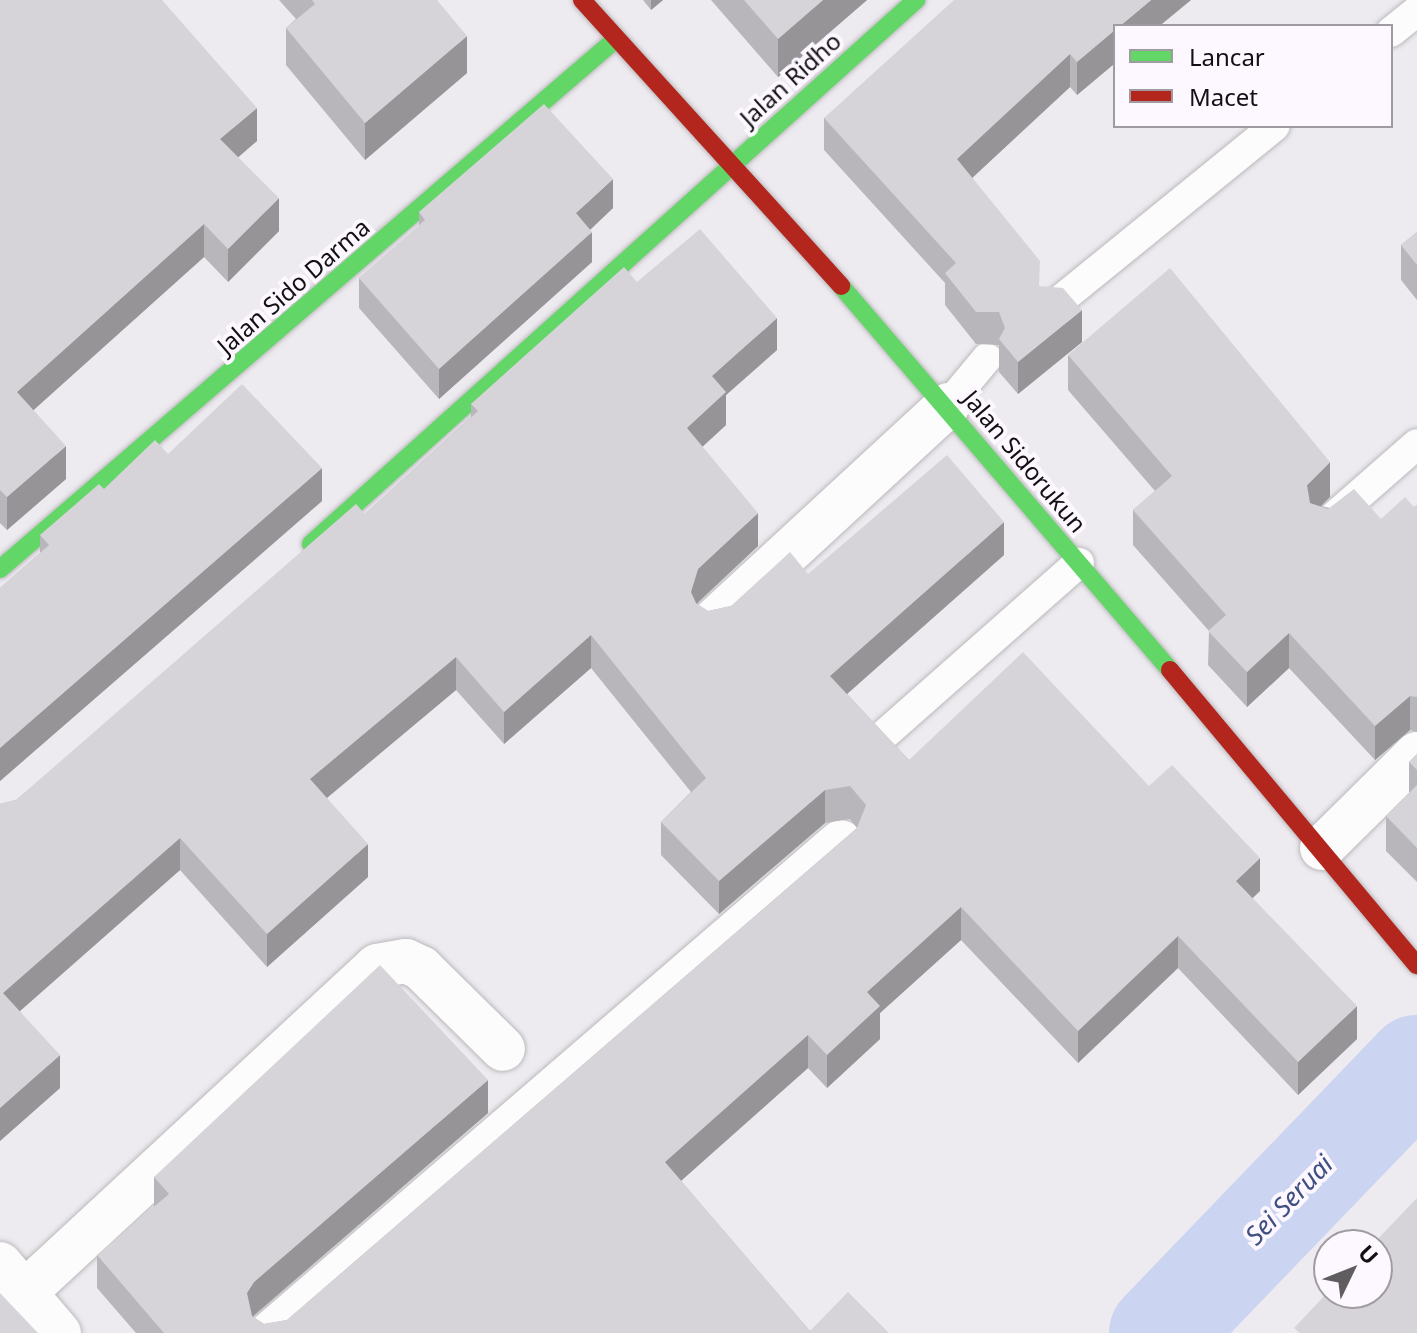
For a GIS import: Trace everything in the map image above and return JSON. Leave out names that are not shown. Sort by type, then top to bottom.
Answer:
[{"type":"street","name":"Jalan Sidorukun","points":[[582,0],[948,405],[1417,965]]},
{"type":"street","name":"Jalan Ridho","points":[[299,555],[916,0]]},
{"type":"street","name":"Jalan Sido Darma","points":[[0,569],[616,39]]},
{"type":"street","points":[[715,620],[948,405]]},
{"type":"street","points":[[1322,848],[1417,754]]},
{"type":"street","points":[[271,1333],[841,842]]},
{"type":"street","points":[[59,1333],[12,1279],[377,966],[406,961],[421,968],[503,1049]]},
{"type":"lane","points":[[1393,30],[1417,11]]},
{"type":"lane","points":[[1052,307],[1273,128]]},
{"type":"lane","points":[[948,405],[987,358]]},
{"type":"lane","points":[[1324,526],[1417,444]]},
{"type":"lane","points":[[878,740],[1079,563]]},
{"type":"building","points":[[0,0],[162,0],[257,108],[220,139],[279,198],[228,249],[204,224],[17,392],[66,446],[7,497],[0,490]]},
{"type":"building","points":[[312,0],[437,0],[467,36],[365,123],[286,28],[315,4]]},
{"type":"building","points":[[744,0],[823,0],[778,39]]},
{"type":"building","points":[[954,0],[1151,0],[1122,24],[1113,24],[1113,32],[1077,62],[1070,54],[957,159],[1040,261],[1039,286],[1063,288],[1082,310],[1018,362],[999,339],[1005,328],[999,312],[976,312],[945,273],[956,263],[824,118]]},
{"type":"building","points":[[544,104],[613,179],[576,213],[592,232],[439,369],[359,278],[425,220],[419,212]]},
{"type":"building","points":[[700,229],[777,318],[712,376],[726,392],[687,428],[758,513],[698,569],[691,592],[696,603],[708,611],[731,606],[790,552],[808,574],[947,455],[1004,522],[830,676],[909,760],[1023,652],[1149,786],[1172,765],[1260,858],[1236,881],[1357,1006],[1298,1062],[1178,936],[1078,1031],[961,907],[867,992],[880,1006],[827,1055],[808,1035],[665,1162],[810,1331],[848,1292],[889,1333],[164,1333],[97,1255],[169,1194],[154,1177],[380,965],[488,1080],[254,1282],[247,1293],[252,1316],[264,1324],[287,1320],[857,828],[866,805],[850,786],[825,790],[719,881],[661,822],[706,778],[591,635],[504,712],[456,657],[310,779],[368,844],[267,934],[180,838],[3,993],[60,1055],[0,1108],[0,804],[16,800],[356,504],[365,514],[478,411],[471,404],[624,267],[637,282]]},
{"type":"building","points":[[1417,232],[1417,265],[1401,245]]},
{"type":"building","points":[[1170,268],[1330,462],[1307,485],[1310,503],[1328,509],[1354,489],[1381,519],[1405,497],[1414,507],[1417,505],[1417,697],[1410,696],[1375,726],[1289,633],[1247,672],[1208,631],[1226,615],[1133,510],[1172,476],[1068,355]]},
{"type":"building","points":[[242,384],[322,468],[0,748],[0,588],[49,545],[40,535],[99,484],[104,489],[155,440],[168,454]]},
{"type":"building","points":[[1417,754],[1417,770],[1409,762]]},
{"type":"building","points":[[1417,785],[1417,848],[1386,816]]},
{"type":"building","points":[[1417,1198],[1417,1333],[1300,1333],[1294,1328],[1313,1308],[1393,1309],[1393,1229],[1387,1229]]},
{"type":"building","points":[[0,1293],[38,1333],[0,1333]]},
{"type":"waterway","name":"Sei Seruai","points":[[1160,1333],[1417,1066]]},
{"type":"traffic: fast","points":[[311,544],[916,0]]},
{"type":"traffic: fast","points":[[0,569],[616,39]]},
{"type":"traffic: fast","points":[[841,286],[1170,670]]},
{"type":"traffic: jam","points":[[582,0],[841,286]]},
{"type":"traffic: jam","points":[[1170,670],[1417,965]]}]
